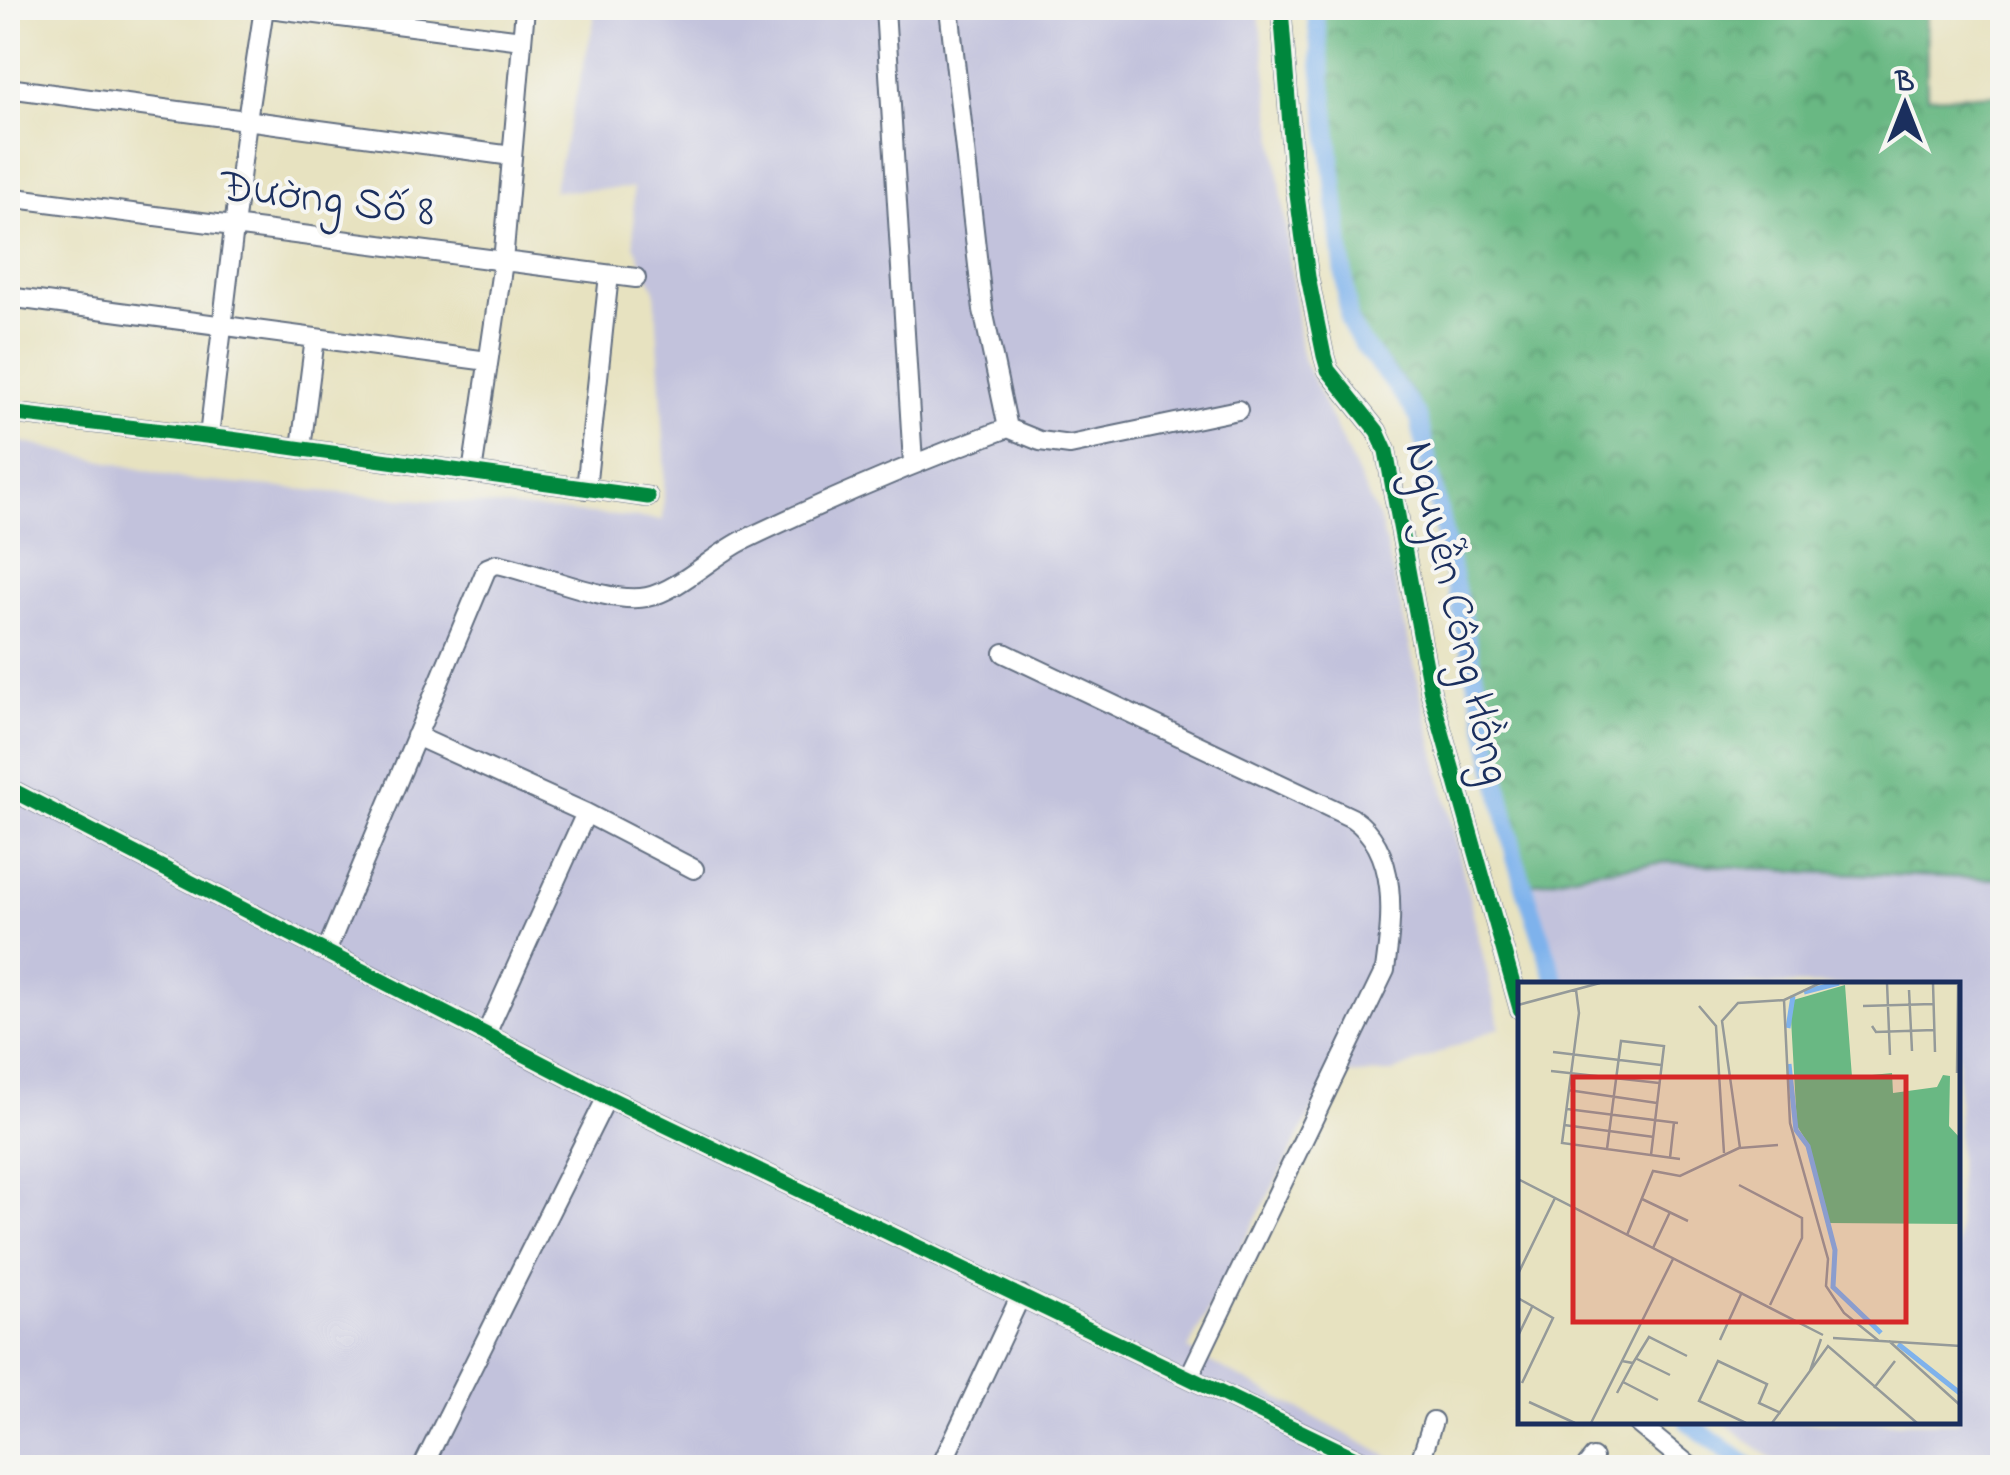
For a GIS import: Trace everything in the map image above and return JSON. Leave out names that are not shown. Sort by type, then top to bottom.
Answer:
[{"type":"street","points":[[208,436],[247,120],[267,8],[522,40]]},
{"type":"street","points":[[472,472],[503,262],[525,8]]},
{"type":"street","points":[[885,8],[913,462]]},
{"type":"street","points":[[949,8],[984,310],[1008,428]]},
{"type":"street","name":"Nguyễn Công Hồng","points":[[1281,8],[1293,164],[1308,277],[1324,356],[1328,370],[1377,431],[1386,451],[1431,693],[1518,1002]]},
{"type":"street","points":[[8,88],[512,156]]},
{"type":"street","name":"Đường Số 8","points":[[8,197],[636,278]]},
{"type":"street","points":[[586,488],[608,276]]},
{"type":"street","points":[[8,297],[488,361]]},
{"type":"street","points":[[301,448],[315,338]]},
{"type":"street","points":[[326,952],[487,568],[497,564],[583,588],[645,597],[663,590],[741,541],[913,462],[1008,428],[1040,441],[1070,446],[1238,410]]},
{"type":"street","points":[[8,413],[301,448],[648,497]]},
{"type":"street","points":[[1004,653],[1352,818],[1367,828],[1381,850],[1389,890],[1390,934],[1385,970],[1190,1377]]},
{"type":"street","points":[[416,736],[586,813],[694,869]]},
{"type":"street","points":[[8,788],[607,1097],[1376,1468]]},
{"type":"street","points":[[486,1034],[586,813]]},
{"type":"street","points":[[422,1468],[607,1097]]},
{"type":"street","points":[[940,1468],[1021,1295]]},
{"type":"street","points":[[1418,1468],[1433,1422]]},
{"type":"street","points":[[1640,1425],[1692,1468]]},
{"type":"shaded area","points":[[593,8],[1258,8],[1302,356],[1381,524],[1500,1027],[1392,1073],[1331,1075],[1188,1350],[1408,1467],[8,1468],[8,439],[188,480],[663,520],[665,458],[655,290],[634,245],[633,188],[553,191],[594,21]]},
{"type":"shaded area","points":[[1669,862],[2002,879],[2002,1467],[1783,1467],[1727,1425],[1960,1425],[1960,982],[1553,982],[1554,948],[1530,884],[1597,870]]},
{"type":"green space","points":[[1320,8],[1697,8],[1746,15],[1795,8],[1926,8],[1927,97],[2002,94],[2002,879],[1669,862],[1597,870],[1530,884],[1494,751],[1423,413],[1408,387],[1369,340],[1355,313]]},
{"type":"waterway","points":[[1315,8],[1349,321],[1419,419],[1515,858],[1556,982]]},
{"type":"waterway","points":[[1692,1425],[1751,1468]]},
{"type":"cycle path","points":[[1281,8],[1293,165],[1308,277],[1324,356],[1328,370],[1377,431],[1386,451],[1431,693],[1518,1002]]},
{"type":"cycle path","points":[[8,413],[231,439],[648,497]]},
{"type":"cycle path","points":[[8,788],[607,1097],[1376,1468]]}]
